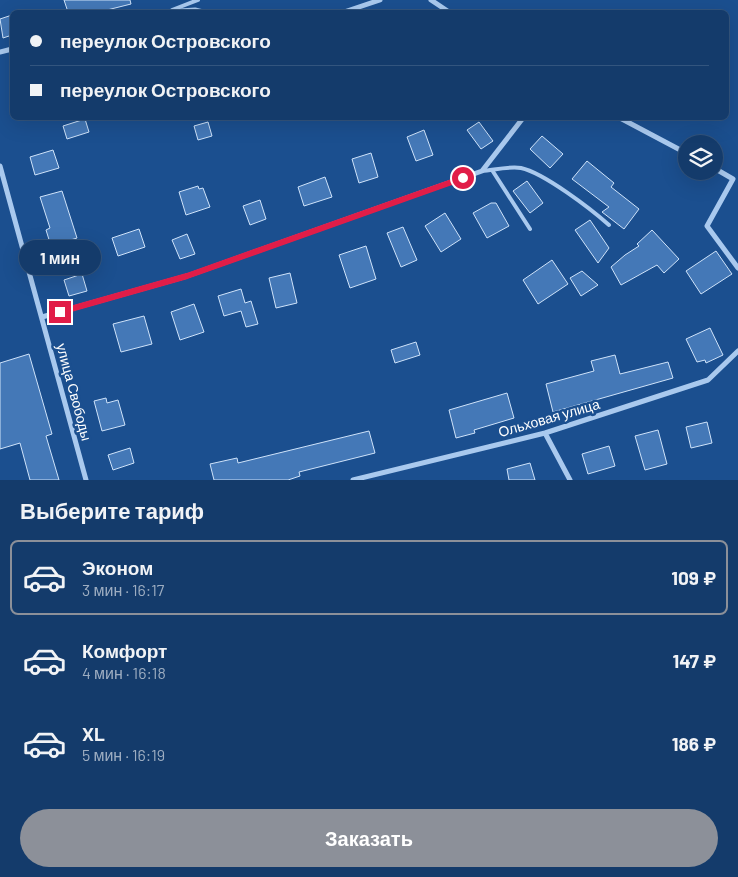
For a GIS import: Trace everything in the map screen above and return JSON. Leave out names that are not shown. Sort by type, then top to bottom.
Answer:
[{"type":"street","points":[[350,10],[380,0]]},
{"type":"street","points":[[431,0],[446,10]]},
{"type":"street","points":[[42,317],[187,276],[482,171],[521,120]]},
{"type":"street","points":[[624,120],[678,149]]},
{"type":"street","name":"улица Свободы","points":[[0,166],[86,480]]},
{"type":"street","points":[[723,173],[733,179],[707,226],[738,268]]},
{"type":"street","name":"Ольховая улица","points":[[353,480],[545,433],[708,380],[738,351]]},
{"type":"street","points":[[545,433],[570,480]]},
{"type":"lane","points":[[172,10],[198,0]]},
{"type":"lane","points":[[482,171],[520,168],[534,173],[585,204],[609,225]]},
{"type":"lane","points":[[492,170],[530,229]]},
{"type":"building","points":[[64,0],[130,0],[131,4],[107,10],[67,10]]},
{"type":"building","points":[[10,16],[10,36],[3,38],[0,19]]},
{"type":"building","points":[[85,120],[89,132],[67,139],[63,126]]},
{"type":"building","points":[[208,122],[212,136],[198,140],[194,126]]},
{"type":"building","points":[[479,122],[493,141],[481,149],[467,130]]},
{"type":"building","points":[[424,130],[433,155],[416,161],[407,137]]},
{"type":"building","points":[[542,136],[563,154],[550,168],[530,149]]},
{"type":"building","points":[[53,150],[59,168],[35,175],[30,157]]},
{"type":"building","points":[[371,153],[378,177],[359,183],[352,159]]},
{"type":"building","points":[[587,161],[614,183],[611,187],[639,209],[624,229],[602,212],[609,207],[572,179]]},
{"type":"building","points":[[325,177],[332,197],[304,206],[298,187]]},
{"type":"building","points":[[527,181],[543,203],[530,213],[513,191]]},
{"type":"building","points":[[198,186],[199,189],[203,188],[210,207],[186,215],[179,192]]},
{"type":"building","points":[[62,191],[77,238],[51,246],[46,230],[50,228],[40,197]]},
{"type":"building","points":[[260,200],[266,219],[250,225],[243,206]]},
{"type":"building","points":[[491,203],[496,203],[509,226],[487,238],[473,213]]},
{"type":"building","points":[[445,213],[461,239],[441,252],[425,226]]},
{"type":"building","points":[[590,220],[609,248],[598,263],[575,230]]},
{"type":"building","points":[[403,227],[417,260],[401,267],[387,233]]},
{"type":"building","points":[[139,229],[145,247],[118,256],[112,238]]},
{"type":"building","points":[[652,230],[679,259],[664,273],[657,265],[621,285],[611,267],[639,246],[637,244]]},
{"type":"building","points":[[187,234],[195,254],[180,259],[172,240]]},
{"type":"building","points":[[366,246],[376,279],[350,288],[339,255]]},
{"type":"building","points":[[716,251],[732,274],[701,294],[686,271]]},
{"type":"building","points":[[552,260],[568,284],[538,304],[523,280]]},
{"type":"building","points":[[582,271],[598,285],[581,296],[570,278]]},
{"type":"building","points":[[290,273],[297,303],[276,308],[269,278]]},
{"type":"building","points":[[82,274],[87,291],[69,296],[64,280]]},
{"type":"building","points":[[241,289],[245,303],[251,301],[258,324],[246,327],[241,311],[224,316],[218,296]]},
{"type":"building","points":[[194,304],[204,332],[180,340],[171,312]]},
{"type":"building","points":[[144,316],[152,344],[121,352],[113,324]]},
{"type":"building","points":[[710,328],[723,355],[706,363],[705,360],[697,362],[686,339]]},
{"type":"building","points":[[416,342],[420,355],[395,363],[391,350]]},
{"type":"building","points":[[29,354],[52,434],[46,436],[59,480],[30,480],[20,443],[0,449],[0,363]]},
{"type":"building","points":[[615,355],[620,374],[668,362],[673,378],[553,412],[546,384],[594,371],[591,361]]},
{"type":"building","points":[[507,393],[514,418],[474,430],[475,433],[456,438],[449,410]]},
{"type":"building","points":[[106,398],[107,403],[118,400],[125,425],[102,431],[94,401]]},
{"type":"building","points":[[707,422],[712,443],[691,448],[686,427]]},
{"type":"building","points":[[658,430],[667,464],[645,470],[635,436]]},
{"type":"building","points":[[369,431],[375,453],[299,472],[300,476],[288,480],[214,480],[210,464],[237,458],[238,463]]},
{"type":"building","points":[[609,446],[615,466],[588,474],[582,454]]},
{"type":"building","points":[[130,448],[134,463],[113,470],[108,455]]},
{"type":"building","points":[[530,463],[535,480],[509,480],[507,469]]},
{"type":"route","points":[[60,312],[187,276],[463,178]]}]
